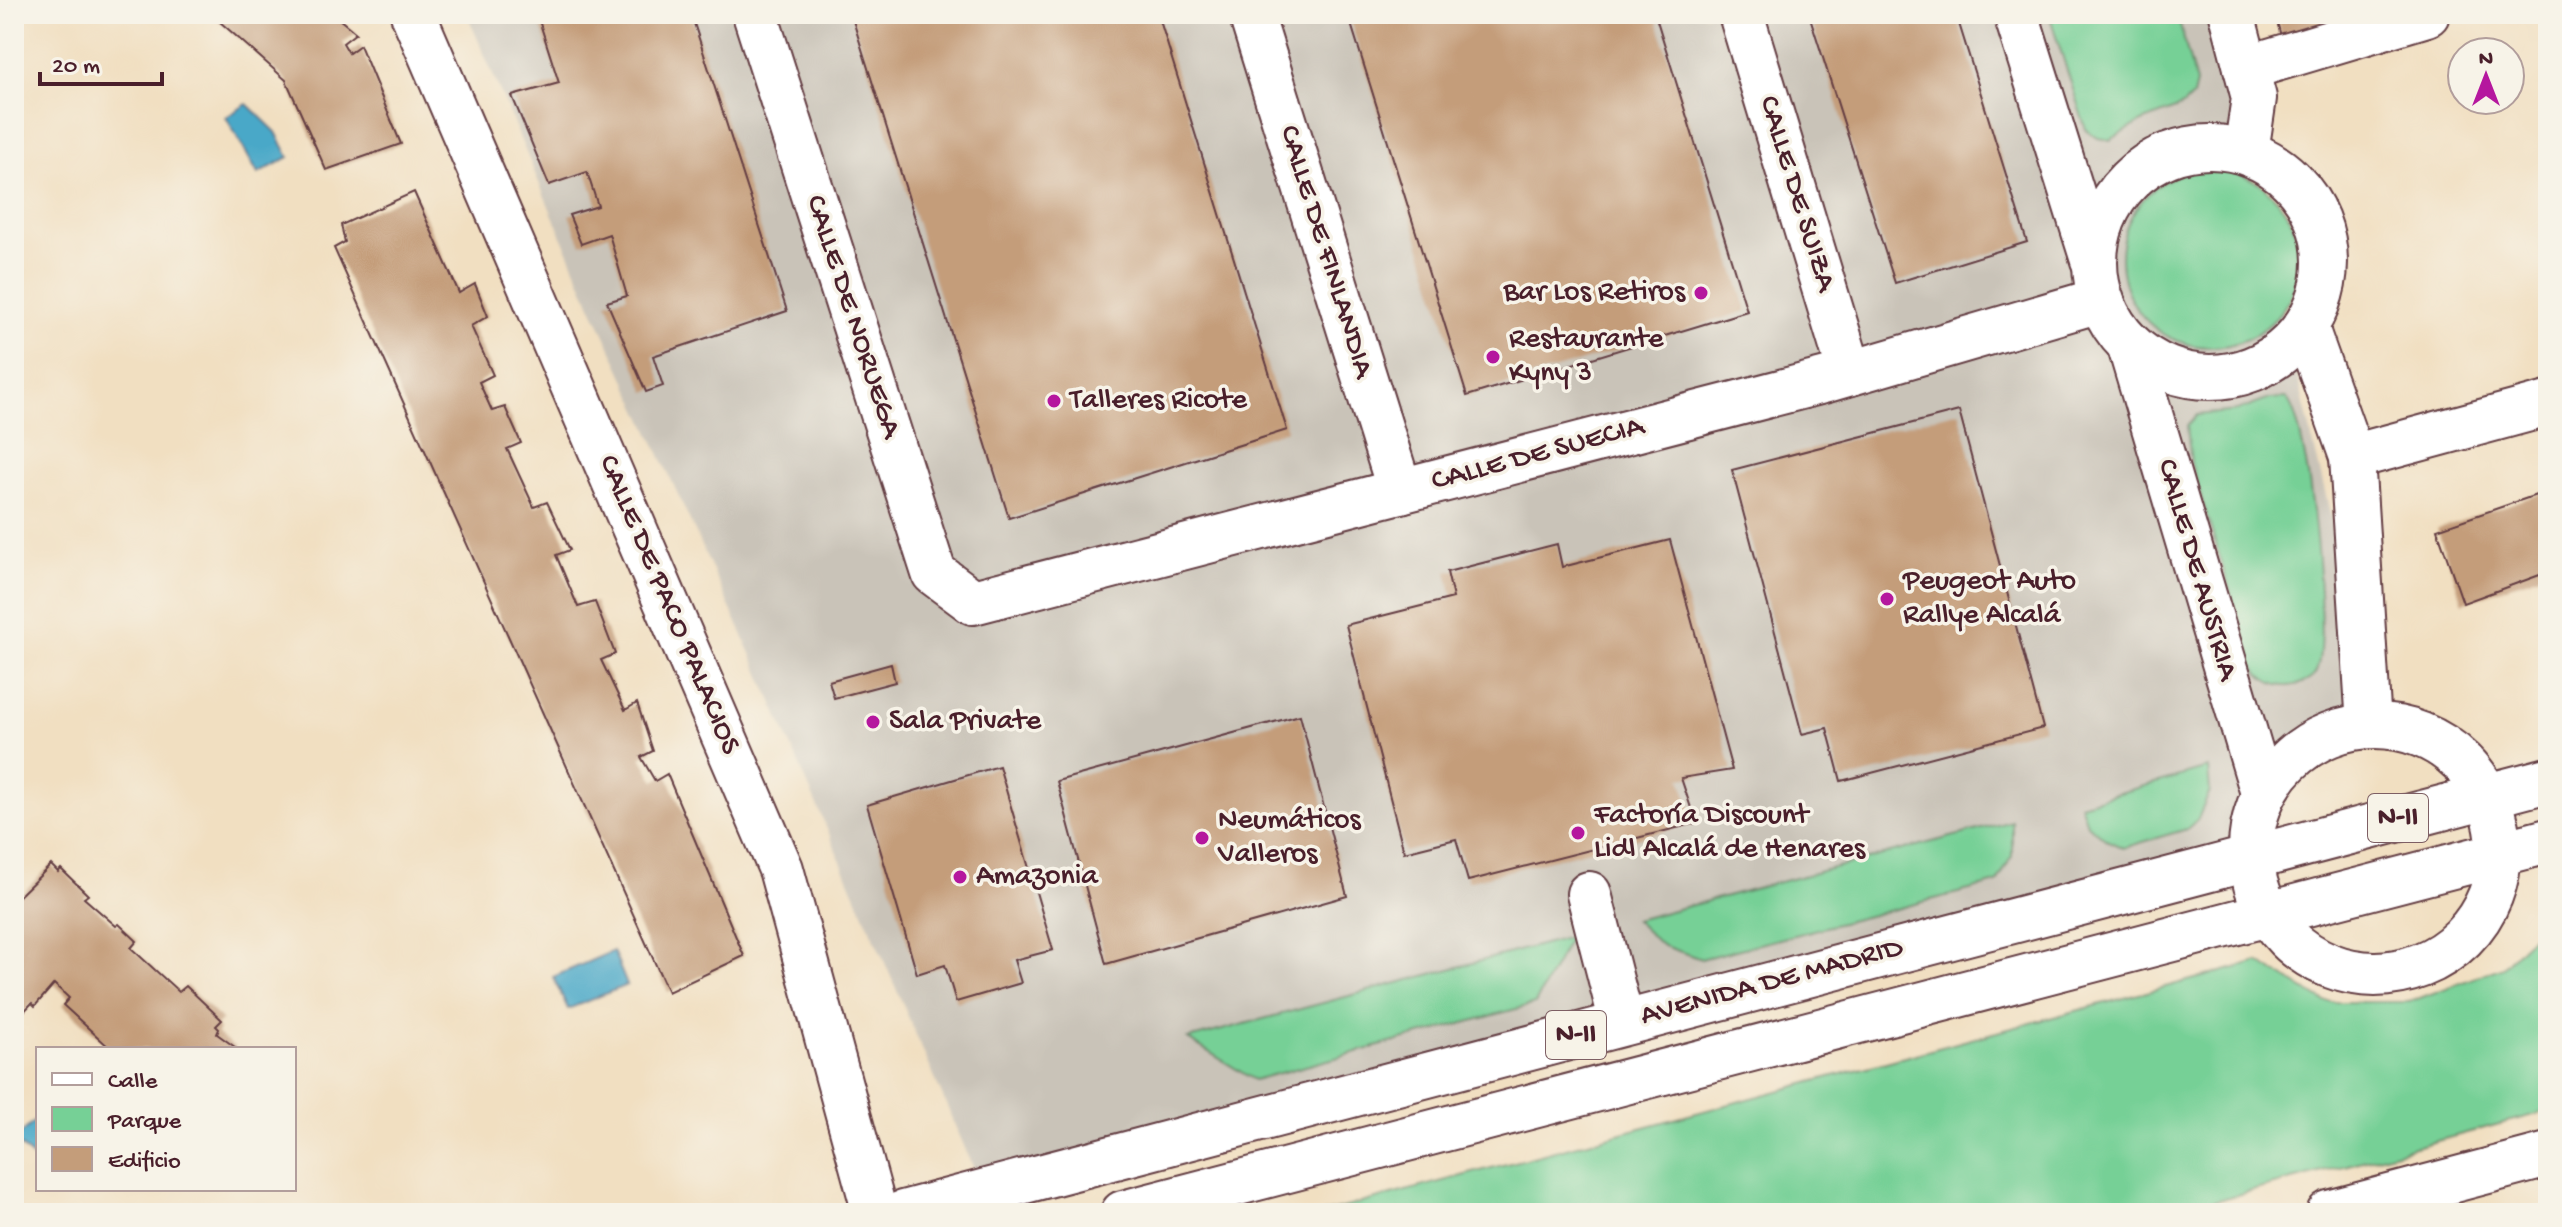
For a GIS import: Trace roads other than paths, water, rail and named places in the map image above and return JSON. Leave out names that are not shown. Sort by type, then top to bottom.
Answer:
[{"type":"street","name":"CALLE DE PACO PALACIOS","points":[[413,14],[781,869],[875,1213]]},
{"type":"street","name":"CALLE DE NORUEGA","points":[[755,14],[934,573],[973,602]]},
{"type":"street","name":"CALLE DE FINLANDIA","points":[[1251,14],[1400,491]]},
{"type":"street","name":"CALLE DE SUIZA","points":[[1741,14],[1850,373]]},
{"type":"street","points":[[2016,14],[2097,281],[2112,326],[2130,347],[2164,369],[2202,378],[2242,374],[2278,357],[2306,328],[2321,297],[2326,261],[2321,225],[2304,193],[2278,168],[2246,152],[2210,147],[2174,152],[2142,168],[2116,193],[2100,225],[2097,281]]},
{"type":"street","points":[[2232,14],[2254,98],[2246,152]]},
{"type":"street","points":[[2246,68],[2427,14]]},
{"type":"street","name":"CALLE DE SUECIA","points":[[973,602],[1850,373],[2097,281]]},
{"type":"street","points":[[2306,328],[2352,457],[2369,726]]},
{"type":"street","name":"CALLE DE AUSTRIA","points":[[2130,347],[2263,793]]},
{"type":"street","points":[[2352,457],[2548,404]]},
{"type":"street","points":[[2369,726],[2420,734],[2457,756],[2490,793],[2500,854],[2490,900],[2464,939],[2414,970],[2350,974],[2304,955],[2265,914],[2249,857],[2263,793],[2287,760],[2321,737],[2369,726]]},
{"type":"street","name":"AVENIDA DE MADRID","points":[[903,1213],[2548,780]]},
{"type":"street","name":"AVENIDA DE MADRID","points":[[1123,1213],[2548,841]]},
{"type":"street","points":[[1589,894],[1622,1023]]},
{"type":"street","points":[[2329,1213],[2548,1155]]},
{"type":"water","points":[[247,104],[276,132],[289,157],[258,174],[226,117]]},
{"type":"water","points":[[613,951],[627,985],[568,1009],[553,977]]},
{"type":"water","points":[[36,1120],[36,1160],[14,1140]]},
{"type":"place","name":"Bar Los Retiros","points":[[1701,293]]},
{"type":"place","name":"Restaurante Kyny 3","points":[[1493,357]]},
{"type":"place","name":"Talleres Ricote","points":[[1054,401]]},
{"type":"place","name":"Peugeot Auto Rallye Alcalá","points":[[1887,599]]},
{"type":"place","name":"Sala Private","points":[[873,722]]},
{"type":"place","name":"Factoría Discount Lidl Alcalá de Henares","points":[[1578,833]]},
{"type":"place","name":"Neumáticos Valleros","points":[[1202,838]]},
{"type":"place","name":"Amazonia","points":[[960,877]]}]
